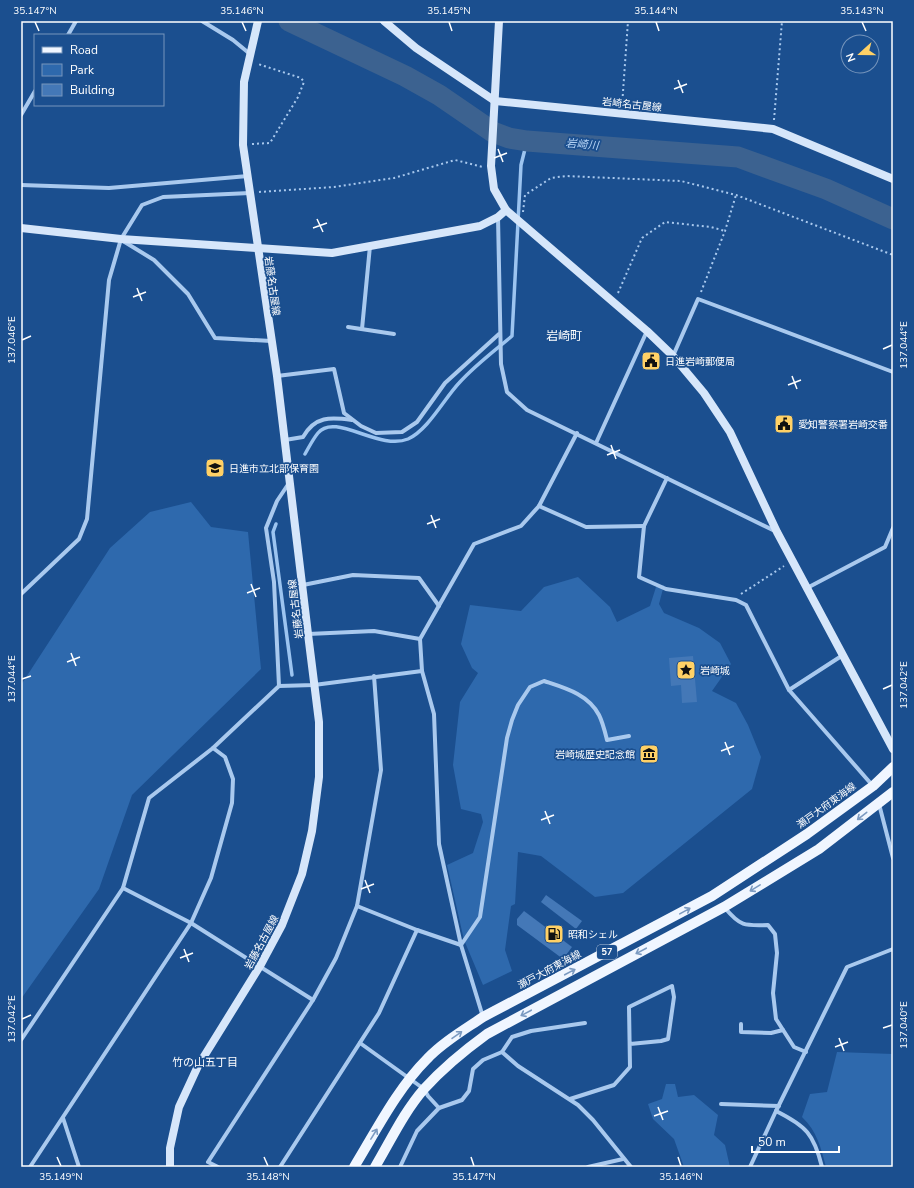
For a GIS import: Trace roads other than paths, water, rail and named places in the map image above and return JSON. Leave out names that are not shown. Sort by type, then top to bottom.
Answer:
[{"type":"main road","name":"岩藤名古屋線","points":[[170,1167],[170,1148],[179,1107],[198,1066],[260,966],[282,926],[302,874],[312,831],[319,777],[319,722],[303,585],[277,376],[243,144],[244,82],[258,21]]},
{"type":"main road","name":"岩崎名古屋線","points":[[384,21],[416,48],[495,101],[621,112],[773,129],[893,179]]},
{"type":"main road","points":[[499,21],[492,167],[494,189],[509,212],[647,331],[673,356],[704,393],[730,432],[777,532],[893,749]]},
{"type":"main road","points":[[21,228],[121,239],[332,253],[480,226],[509,212]]},
{"type":"main road","name":"瀬戸大府東海線","points":[[354,1167],[409,1079],[427,1058],[453,1037],[483,1017],[712,896],[807,834],[873,786],[893,767]]},
{"type":"main road","name":"57","points":[[375,1167],[408,1110],[424,1089],[460,1055],[487,1034],[724,907],[820,849],[893,792]]},
{"type":"street","points":[[69,34],[76,21]]},
{"type":"street","points":[[202,21],[233,40],[249,57]]},
{"type":"street","points":[[21,114],[34,93]]},
{"type":"street","points":[[21,185],[109,188],[248,176]]},
{"type":"street","points":[[21,594],[79,539],[87,519],[109,280],[121,239],[142,205],[163,198],[250,193]]},
{"type":"street","points":[[498,217],[500,354],[507,392],[527,410],[577,433],[777,532]]},
{"type":"street","points":[[121,239],[154,260],[188,294],[214,338],[271,341]]},
{"type":"street","points":[[362,329],[370,246]]},
{"type":"street","points":[[673,356],[698,299],[893,372]]},
{"type":"street","points":[[348,327],[394,334]]},
{"type":"street","points":[[596,443],[647,331]]},
{"type":"street","points":[[277,376],[334,370],[344,413],[361,426],[376,433],[402,432],[417,422],[446,383],[499,334]]},
{"type":"street","points":[[285,440],[303,437],[309,426],[322,420],[337,418],[352,420]]},
{"type":"street","points":[[483,1017],[462,945],[439,844],[434,714],[422,671],[420,639],[474,544],[521,526],[539,506],[577,433]]},
{"type":"street","points":[[667,478],[644,526],[639,577],[666,589],[736,600],[746,605],[790,690],[873,786]]},
{"type":"street","points":[[279,686],[274,582],[266,528],[277,501],[290,482]]},
{"type":"street","points":[[539,506],[586,527],[644,526]]},
{"type":"street","points":[[806,588],[885,547],[893,528]]},
{"type":"street","points":[[303,585],[353,575],[419,578],[439,606]]},
{"type":"street","points":[[308,634],[374,631],[420,639]]},
{"type":"street","points":[[790,690],[842,655]]},
{"type":"street","points":[[21,1040],[123,888],[149,798],[213,748],[279,686],[314,684],[422,671]]},
{"type":"street","points":[[218,1167],[208,1162],[313,1000],[336,958],[357,906],[382,770],[374,676]]},
{"type":"street","points":[[462,945],[480,917],[507,738],[518,705],[530,687],[544,681],[573,692],[587,699],[599,715],[607,740],[629,736]]},
{"type":"street","points":[[30,1167],[191,923],[211,878],[232,803],[233,779],[225,757],[213,748]]},
{"type":"street","points":[[879,803],[893,858]]},
{"type":"street","points":[[123,888],[191,923],[313,1000]]},
{"type":"street","points":[[357,906],[417,930],[462,945]]},
{"type":"street","points":[[724,907],[736,921],[746,926],[768,925],[775,934],[777,953],[773,992],[773,1010],[776,1019],[794,1047],[806,1052]]},
{"type":"street","points":[[280,1167],[379,1013],[417,930]]},
{"type":"street","points":[[750,1167],[847,966],[893,949]]},
{"type":"street","points":[[570,1099],[614,1085],[630,1067],[629,1007],[672,986],[674,997],[668,1039],[630,1044]]},
{"type":"street","points":[[400,1167],[417,1131],[439,1108],[462,1100],[469,1091],[473,1069],[483,1060],[502,1052],[512,1037],[531,1031],[585,1023]]},
{"type":"street","points":[[741,1024],[741,1032],[771,1033],[783,1030]]},
{"type":"street","points":[[360,1043],[424,1089],[439,1108]]},
{"type":"street","points":[[502,1052],[518,1066],[570,1099],[593,1120],[631,1167]]},
{"type":"street","points":[[721,1104],[779,1106]]},
{"type":"street","points":[[776,1111],[807,1130],[817,1146],[822,1167]]},
{"type":"street","points":[[63,1118],[79,1167]]},
{"type":"street","points":[[588,1167],[624,1159]]},
{"type":"waterway","name":"岩崎川","points":[[289,21],[405,76],[439,95],[493,132],[509,138],[527,141],[738,157],[826,189],[893,219]]},
{"type":"waterway","points":[[305,454],[316,435],[326,428],[335,427],[346,429],[384,440],[397,441],[408,439],[415,435],[429,422],[453,390],[465,377],[512,336],[521,165],[527,141]]},
{"type":"waterway","points":[[276,524],[273,532],[292,675]]},
{"type":"place","name":"日進岩崎郵便局","points":[[651,361]]},
{"type":"place","name":"愛知警察署岩崎交番","points":[[784,424]]},
{"type":"place","name":"日進市立北部保育園","points":[[215,468]]},
{"type":"place","name":"岩崎城","points":[[686,670]]},
{"type":"place","name":"岩崎城歴史記念館","points":[[649,754]]},
{"type":"place","name":"昭和シェル","points":[[554,934]]},
{"type":"district","name":"岩崎町","points":[[564,336]]},
{"type":"district","name":"竹の山五丁目","points":[[205,1062]]}]
